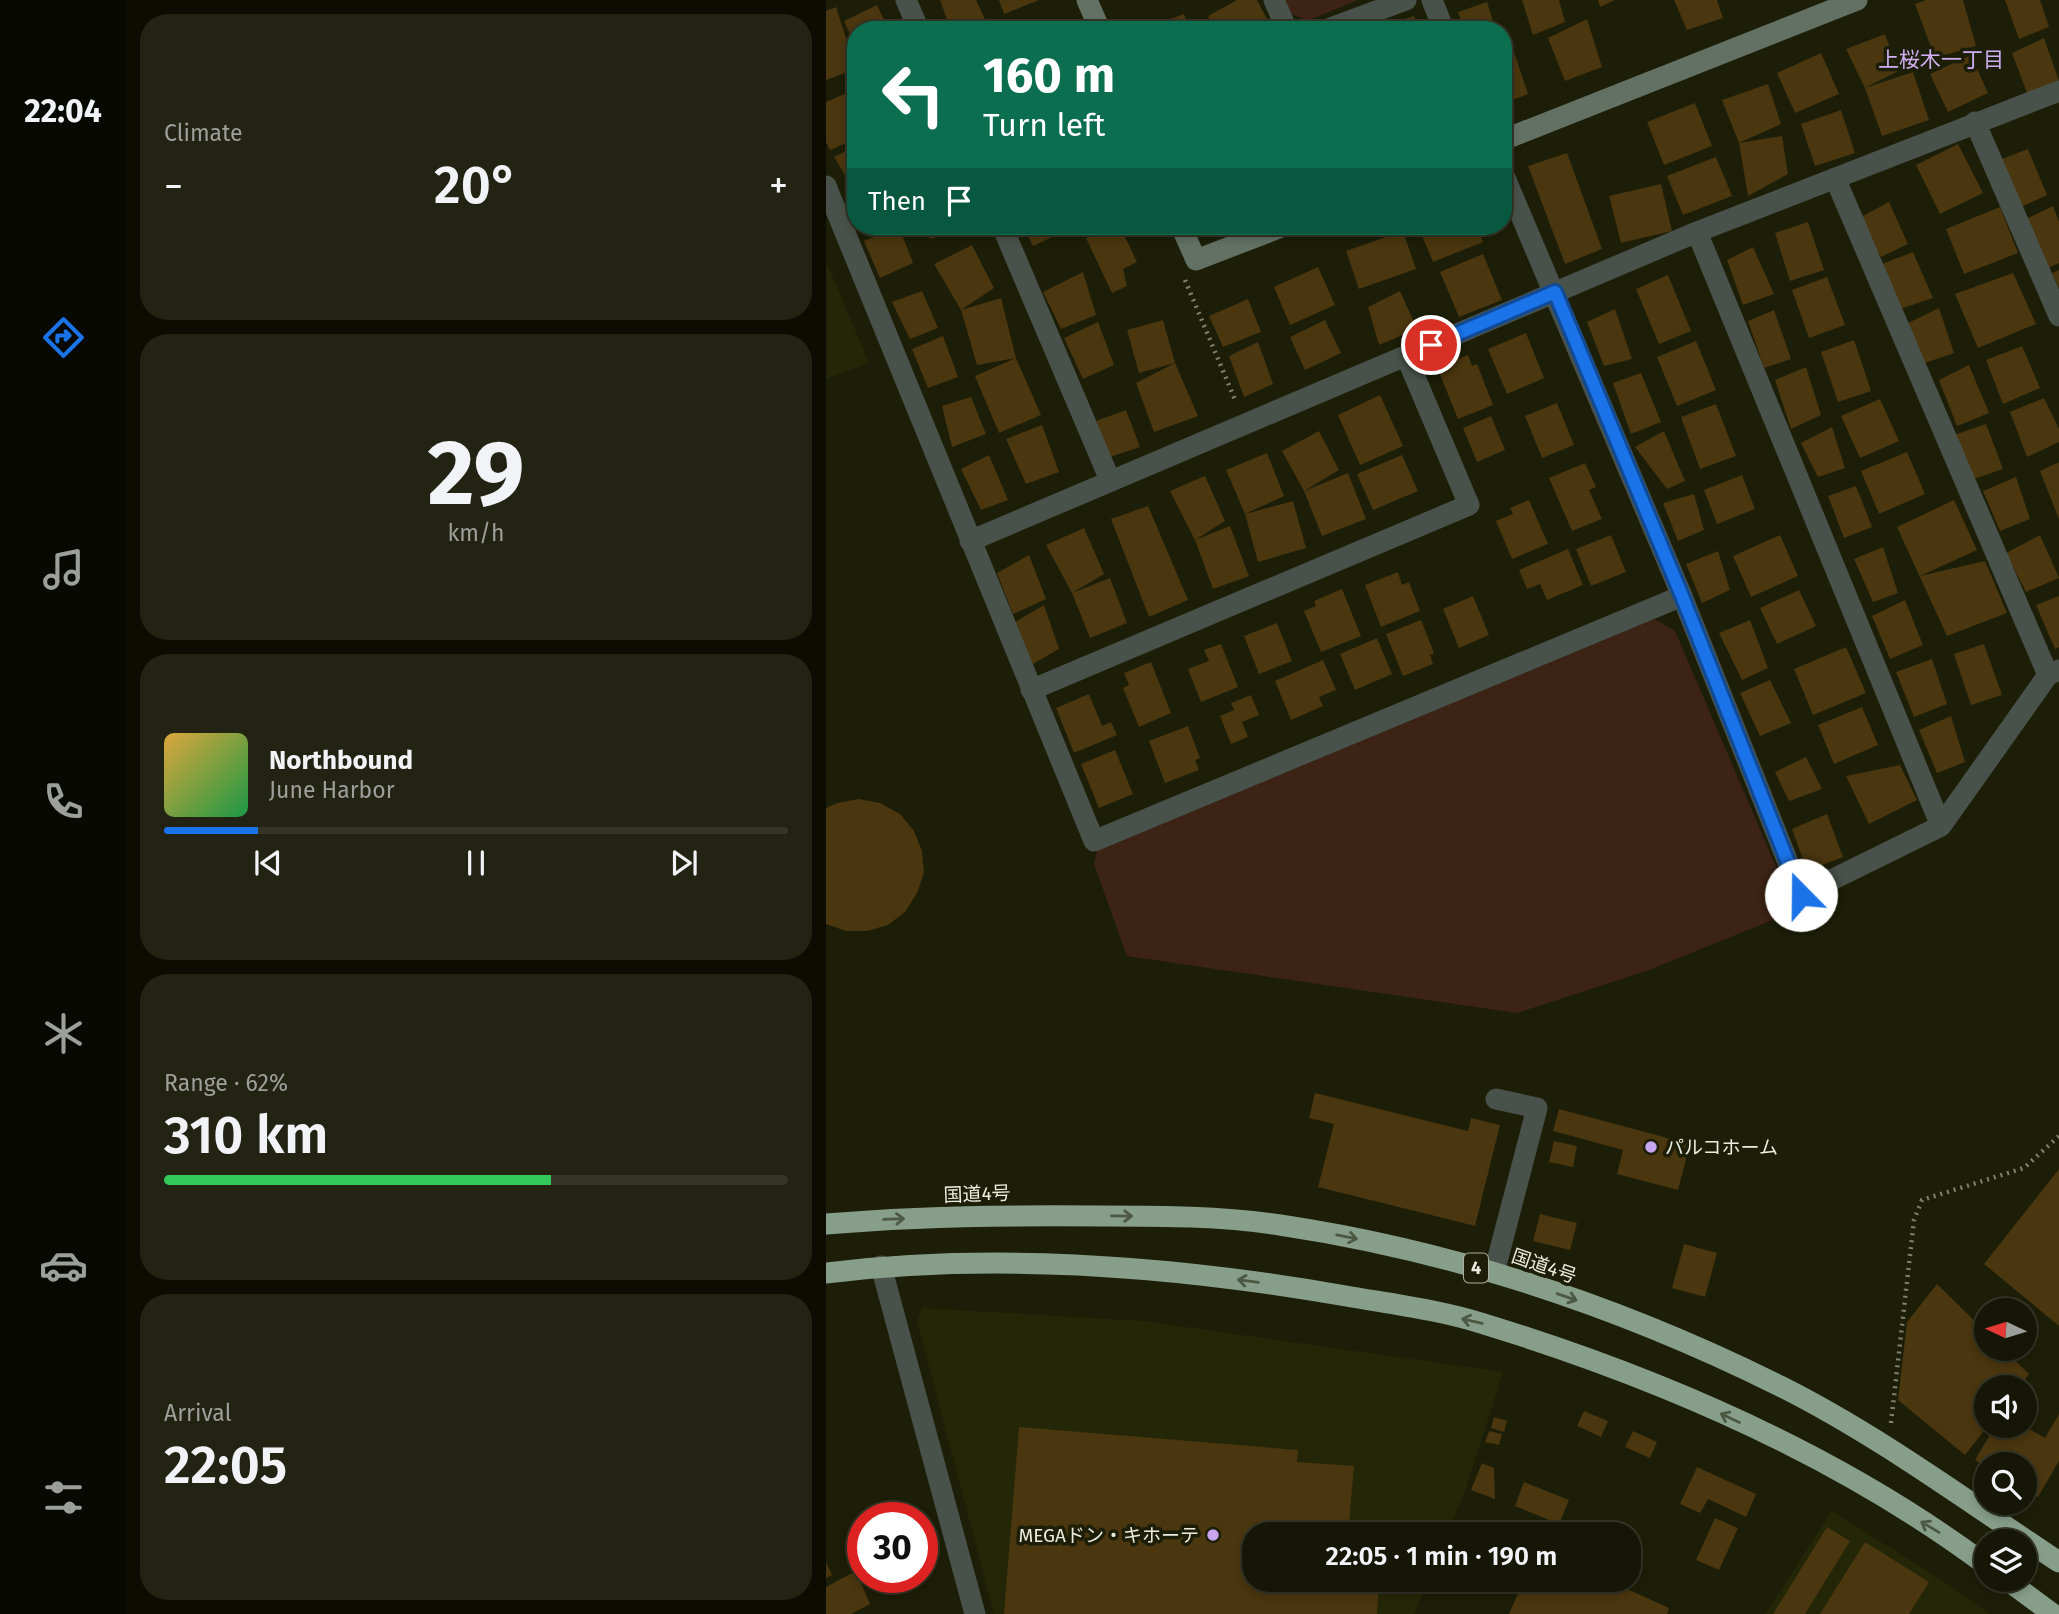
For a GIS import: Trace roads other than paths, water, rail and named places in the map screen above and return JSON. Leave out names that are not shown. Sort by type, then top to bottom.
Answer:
[{"type":"highway","name":"国道4号","points":[[826,1224],[1024,1215],[1180,1216],[1278,1224],[1398,1247],[1494,1273],[1643,1323],[1783,1387],[1889,1450],[2059,1562]]},
{"type":"highway","points":[[826,1273],[881,1266],[1046,1264],[1170,1271],[1303,1288],[1482,1323],[1604,1364],[1686,1398],[1857,1483],[1956,1542],[1974,1556]]},
{"type":"highway","points":[[2023,1592],[2053,1614]]},
{"type":"street","points":[[906,0],[915,21]]},
{"type":"street","points":[[1087,0],[1096,21]]},
{"type":"street","points":[[1274,0],[1283,21]]},
{"type":"street","points":[[1349,21],[1406,0]]},
{"type":"street","points":[[1432,0],[1440,21]]},
{"type":"street","points":[[1512,136],[1857,0]]},
{"type":"street","points":[[970,541],[1244,422],[1697,232],[2059,90]]},
{"type":"street","points":[[1975,122],[2059,316]]},
{"type":"street","points":[[1512,194],[1682,596],[1801,895],[1941,825],[2054,673],[1835,178]]},
{"type":"street","points":[[826,186],[1094,841],[1682,596]]},
{"type":"street","points":[[1697,232],[1941,825]]},
{"type":"street","points":[[1006,235],[1110,480]]},
{"type":"street","points":[[1185,235],[1196,260],[1261,235]]},
{"type":"street","points":[[1031,690],[1469,505],[1406,356]]},
{"type":"street","points":[[1494,1273],[1537,1108],[1496,1099]]},
{"type":"street","points":[[881,1266],[975,1614]]},
{"type":"place","name":"パルコホーム","points":[[1651,1147]]},
{"type":"place","name":"MEGAドン・キホーテ","points":[[1213,1535]]},
{"type":"district","name":"上桜木一丁目","points":[[1941,60]]}]
